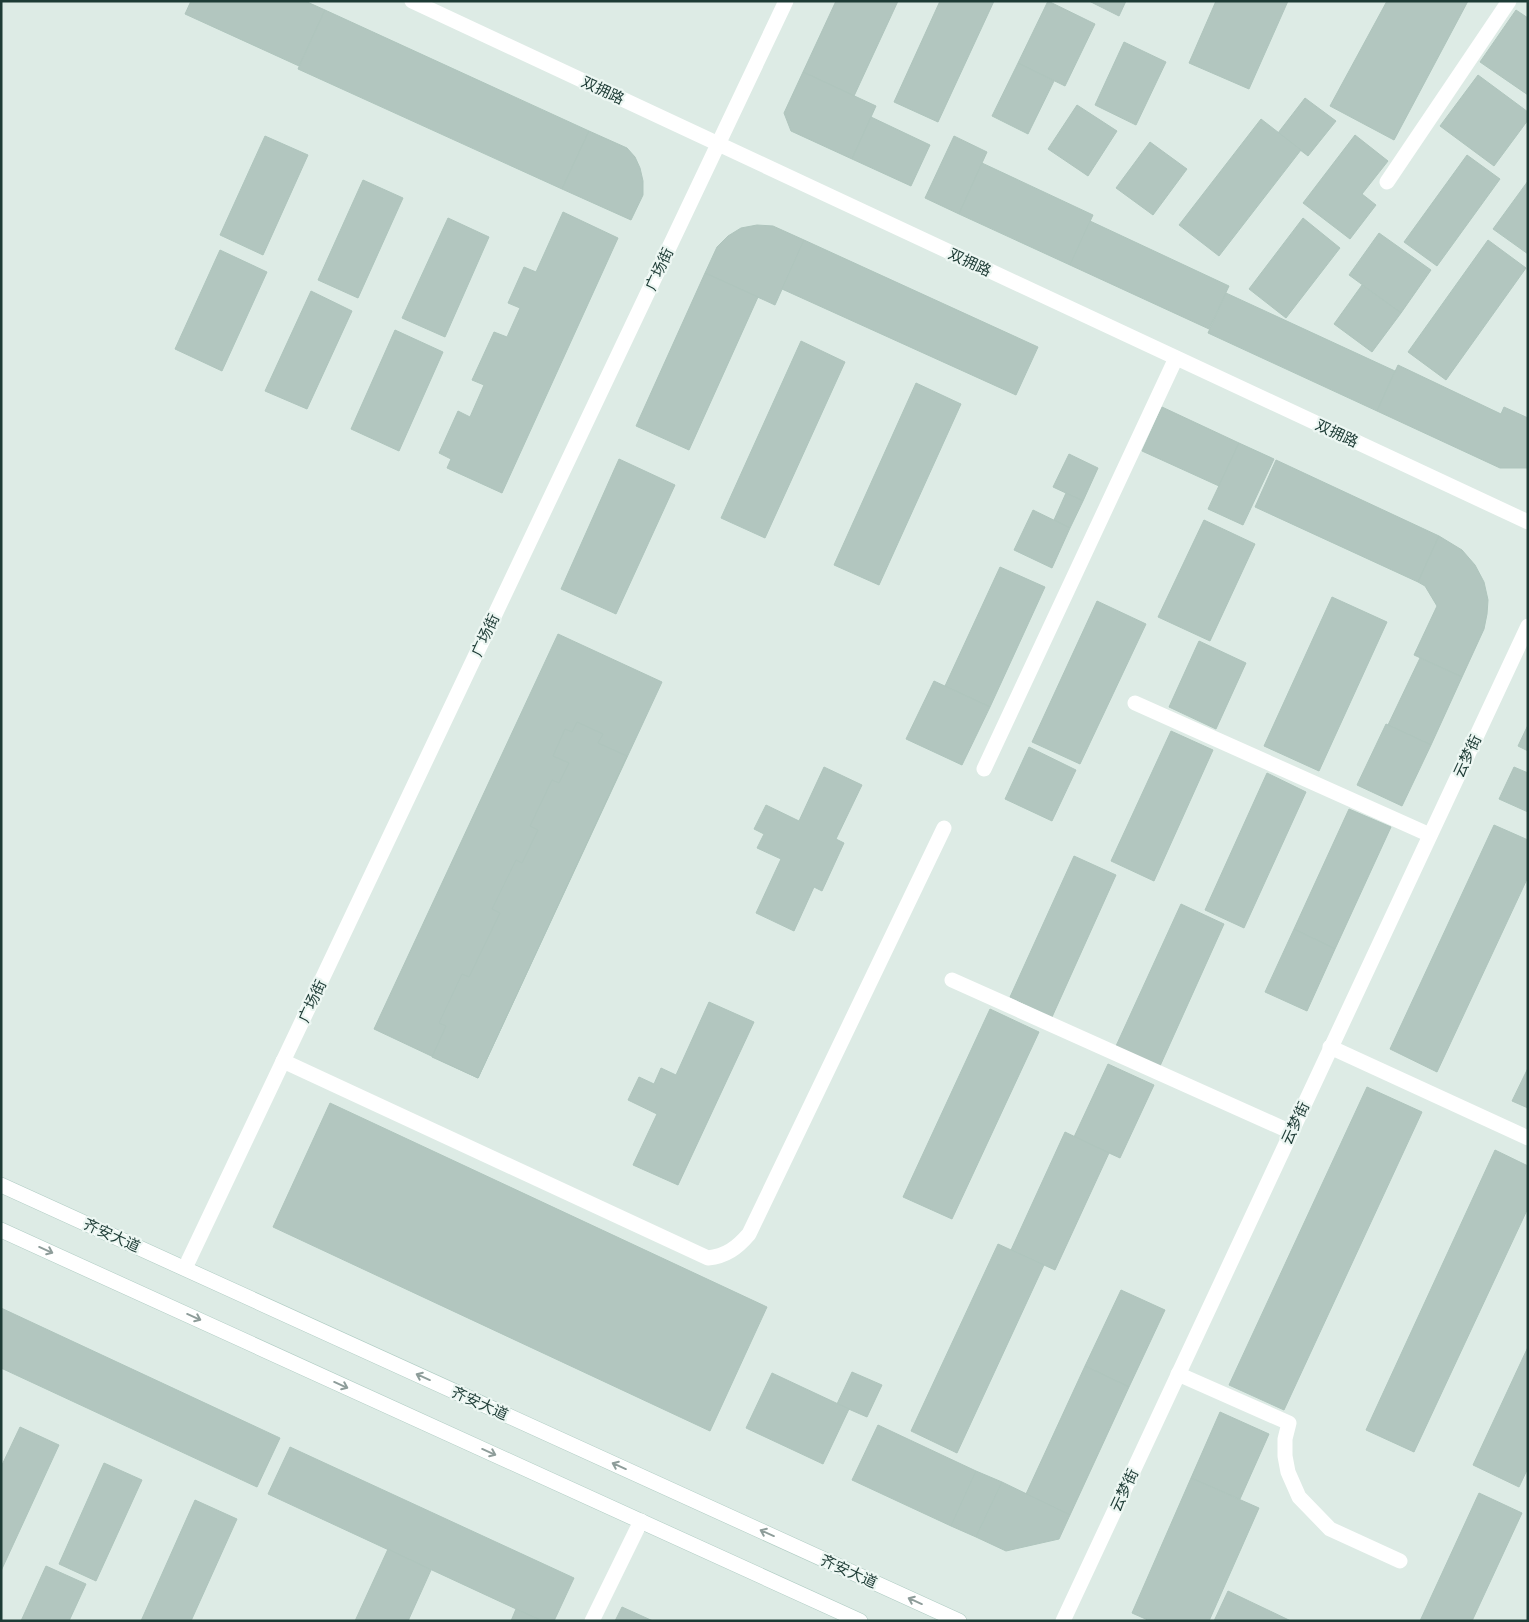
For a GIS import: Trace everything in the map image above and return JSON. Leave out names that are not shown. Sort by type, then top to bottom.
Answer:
[{"type":"street","name":"双拥路","points":[[412,1],[1528,522]]},
{"type":"street","name":"广场街","points":[[185,1268],[786,1]]},
{"type":"street","points":[[1387,182],[1509,1]]},
{"type":"street","points":[[984,769],[1176,358]]},
{"type":"street","name":"云梦街","points":[[1063,1621],[1528,626]]},
{"type":"street","points":[[1135,703],[1430,835]]},
{"type":"street","points":[[283,1061],[708,1258],[720,1256],[741,1244],[749,1234],[944,828]]},
{"type":"street","points":[[952,980],[1292,1132]]},
{"type":"street","points":[[1330,1048],[1528,1138]]},
{"type":"street","name":"齐安大道","points":[[1,1185],[959,1621]]},
{"type":"street","points":[[1,1230],[860,1621]]},
{"type":"street","points":[[1178,1374],[1289,1423],[1285,1439],[1284,1456],[1288,1472],[1299,1497],[1330,1529],[1400,1561]]},
{"type":"street","points":[[592,1621],[641,1521]]},
{"type":"building","points":[[191,1],[305,1],[325,10],[299,66],[185,14]]},
{"type":"building","points":[[836,1],[898,1],[854,96],[803,72]]},
{"type":"building","points":[[940,1],[994,1],[938,122],[894,102]]},
{"type":"building","points":[[1048,1],[1095,24],[1065,86],[1018,63]]},
{"type":"building","points":[[1089,1],[1126,1],[1119,16]]},
{"type":"building","points":[[1216,1],[1288,1],[1249,89],[1189,63]]},
{"type":"building","points":[[1387,1],[1468,1],[1394,140],[1330,106]]},
{"type":"building","points":[[325,10],[589,131],[562,189],[298,69]]},
{"type":"building","points":[[1516,10],[1528,18],[1528,95],[1480,62]]},
{"type":"building","points":[[1124,42],[1166,62],[1136,125],[1095,105]]},
{"type":"building","points":[[1018,63],[1054,81],[1028,134],[992,116]]},
{"type":"building","points":[[803,72],[876,106],[852,159],[791,131],[784,113]]},
{"type":"building","points":[[1478,75],[1528,112],[1528,120],[1494,166],[1440,126]]},
{"type":"building","points":[[1305,98],[1336,121],[1308,156],[1278,133]]},
{"type":"building","points":[[1077,105],[1117,131],[1088,176],[1048,149]]},
{"type":"building","points":[[871,117],[930,145],[911,186],[852,159]]},
{"type":"building","points":[[1261,119],[1301,150],[1219,256],[1179,225]]},
{"type":"building","points":[[589,131],[627,148],[635,157],[643,181],[643,195],[631,220],[562,189]]},
{"type":"building","points":[[1355,135],[1388,161],[1362,194],[1376,205],[1350,239],[1303,203]]},
{"type":"building","points":[[265,136],[308,155],[263,255],[220,235]]},
{"type":"building","points":[[954,136],[987,152],[959,214],[925,198]]},
{"type":"building","points":[[1150,142],[1187,169],[1153,215],[1116,188]]},
{"type":"building","points":[[1467,155],[1500,179],[1437,266],[1404,242]]},
{"type":"building","points":[[982,163],[1093,215],[1070,265],[959,214]]},
{"type":"building","points":[[363,180],[403,198],[358,298],[318,280]]},
{"type":"building","points":[[1528,181],[1528,254],[1493,229]]},
{"type":"building","points":[[563,212],[618,238],[502,493],[447,468],[451,459],[439,453],[458,411],[470,417],[484,385],[472,380],[494,332],[507,337],[520,308],[508,303],[524,267],[536,272]]},
{"type":"building","points":[[448,218],[489,237],[445,337],[402,318]]},
{"type":"building","points":[[1303,218],[1340,248],[1286,318],[1249,289]]},
{"type":"building","points":[[1090,221],[1229,286],[1209,329],[1070,265]]},
{"type":"building","points":[[757,225],[773,226],[804,240],[775,305],[705,273],[717,247],[728,236],[741,228]]},
{"type":"building","points":[[1379,233],[1431,270],[1401,313],[1349,275]]},
{"type":"building","points":[[804,240],[1038,347],[1016,395],[782,289]]},
{"type":"building","points":[[1488,240],[1526,268],[1446,380],[1408,352]]},
{"type":"building","points":[[220,250],[267,272],[222,371],[175,349]]},
{"type":"building","points":[[705,273],[758,297],[689,450],[636,426]]},
{"type":"building","points":[[1362,285],[1401,313],[1372,352],[1334,324]]},
{"type":"building","points":[[311,291],[352,311],[307,409],[265,391]]},
{"type":"building","points":[[1226,293],[1395,371],[1377,411],[1208,333]]},
{"type":"building","points":[[395,330],[443,352],[399,451],[351,429]]},
{"type":"building","points":[[801,341],[845,362],[765,538],[721,518]]},
{"type":"building","points":[[1398,365],[1501,414],[1504,407],[1528,418],[1528,468],[1500,468],[1377,411]]},
{"type":"building","points":[[916,383],[961,404],[879,585],[834,565]]},
{"type":"building","points":[[1162,407],[1239,443],[1219,486],[1142,451]]},
{"type":"building","points":[[1239,443],[1274,459],[1243,525],[1208,509]]},
{"type":"building","points":[[1069,454],[1098,468],[1083,501],[1053,487]]},
{"type":"building","points":[[619,459],[675,485],[616,614],[561,589]]},
{"type":"building","points":[[1276,460],[1439,536],[1418,582],[1255,507]]},
{"type":"building","points":[[1066,493],[1083,501],[1070,528],[1054,520]]},
{"type":"building","points":[[1033,510],[1070,528],[1052,568],[1014,550]]},
{"type":"building","points":[[1204,520],[1255,544],[1210,641],[1158,617]]},
{"type":"building","points":[[1439,536],[1462,550],[1475,565],[1484,582],[1488,600],[1484,629],[1462,677],[1414,655],[1437,606],[1425,586],[1418,582]]},
{"type":"building","points":[[1000,567],[1045,587],[990,707],[945,686]]},
{"type":"building","points":[[1332,597],[1387,622],[1319,771],[1264,746]]},
{"type":"building","points":[[1097,601],[1146,624],[1080,764],[1032,742]]},
{"type":"building","points":[[558,634],[662,682],[478,1078],[374,1029]]},
{"type":"building","points":[[1199,641],[1246,663],[1216,729],[1169,707]]},
{"type":"building","points":[[1420,658],[1462,677],[1431,745],[1388,725]]},
{"type":"building","points":[[934,681],[990,707],[962,765],[906,739]]},
{"type":"building","points":[[577,722],[603,734],[598,743],[627,756],[478,1078],[432,1057],[446,1026],[439,1023],[462,974],[469,977],[500,913],[492,909],[516,860],[522,863],[538,830],[530,826],[552,780],[559,783],[569,763],[553,756],[565,729],[572,732]]},
{"type":"building","points":[[1386,724],[1431,745],[1402,806],[1357,785]]},
{"type":"building","points":[[1528,725],[1528,751],[1518,746]]},
{"type":"building","points":[[1171,731],[1213,750],[1154,881],[1111,861]]},
{"type":"building","points":[[1029,747],[1076,770],[1052,821],[1005,799]]},
{"type":"building","points":[[824,767],[862,785],[836,839],[844,843],[822,891],[814,887],[794,931],[756,913],[781,859],[757,848],[764,834],[754,829],[766,805],[799,821]]},
{"type":"building","points":[[1514,767],[1528,773],[1528,812],[1499,799]]},
{"type":"building","points":[[1267,773],[1306,792],[1244,928],[1205,910]]},
{"type":"building","points":[[1349,809],[1391,827],[1335,949],[1294,929]]},
{"type":"building","points":[[1494,825],[1528,840],[1528,877],[1437,1072],[1390,1049]]},
{"type":"building","points":[[1074,856],[1116,875],[1052,1017],[1010,997]]},
{"type":"building","points":[[1181,904],[1224,924],[1160,1066],[1116,1046]]},
{"type":"building","points":[[1294,929],[1335,949],[1307,1011],[1265,992]]},
{"type":"building","points":[[709,1002],[754,1022],[678,1185],[633,1165],[657,1114],[628,1100],[639,1077],[654,1084],[661,1068],[676,1075]]},
{"type":"building","points":[[990,1009],[1039,1032],[952,1219],[903,1197]]},
{"type":"building","points":[[1108,1064],[1154,1085],[1120,1158],[1074,1137]]},
{"type":"building","points":[[1528,1068],[1528,1108],[1512,1101]]},
{"type":"building","points":[[1367,1087],[1422,1112],[1284,1410],[1229,1385]]},
{"type":"building","points":[[330,1103],[767,1307],[710,1431],[273,1227]]},
{"type":"building","points":[[1065,1132],[1109,1153],[1055,1270],[1011,1250]]},
{"type":"building","points":[[1495,1150],[1528,1166],[1528,1208],[1414,1452],[1366,1430]]},
{"type":"building","points":[[998,1244],[1044,1265],[957,1453],[911,1431]]},
{"type":"building","points":[[1121,1290],[1165,1310],[1129,1387],[1085,1366]]},
{"type":"building","points":[[1,1308],[280,1438],[257,1487],[1,1368]]},
{"type":"building","points":[[1528,1347],[1528,1468],[1519,1487],[1473,1465]]},
{"type":"building","points":[[1085,1366],[1129,1387],[1070,1515],[1026,1494]]},
{"type":"building","points":[[852,1372],[882,1385],[867,1417],[837,1404]]},
{"type":"building","points":[[772,1373],[849,1409],[823,1464],[746,1428]]},
{"type":"building","points":[[1220,1412],[1269,1434],[1240,1499],[1191,1478]]},
{"type":"building","points":[[878,1425],[976,1471],[951,1526],[852,1480]]},
{"type":"building","points":[[20,1427],[59,1445],[1,1571],[1,1467]]},
{"type":"building","points":[[290,1447],[574,1578],[554,1621],[542,1621],[268,1494]]},
{"type":"building","points":[[104,1463],[142,1480],[96,1581],[59,1564]]},
{"type":"building","points":[[976,1471],[1002,1482],[976,1537],[951,1526]]},
{"type":"building","points":[[1191,1478],[1259,1508],[1209,1621],[1150,1621],[1132,1613]]},
{"type":"building","points":[[1002,1482],[1070,1515],[1059,1539],[1006,1551],[976,1537]]},
{"type":"building","points":[[1479,1493],[1522,1513],[1472,1621],[1420,1621]]},
{"type":"building","points":[[195,1500],[237,1519],[191,1621],[141,1621]]},
{"type":"building","points":[[388,1549],[431,1570],[408,1621],[355,1621]]},
{"type":"building","points":[[46,1566],[86,1584],[69,1621],[21,1621]]},
{"type":"building","points":[[1228,1591],[1291,1621],[1214,1621]]},
{"type":"building","points":[[622,1607],[653,1621],[615,1621]]},
{"type":"building","points":[[516,1609],[542,1621],[511,1621]]}]
